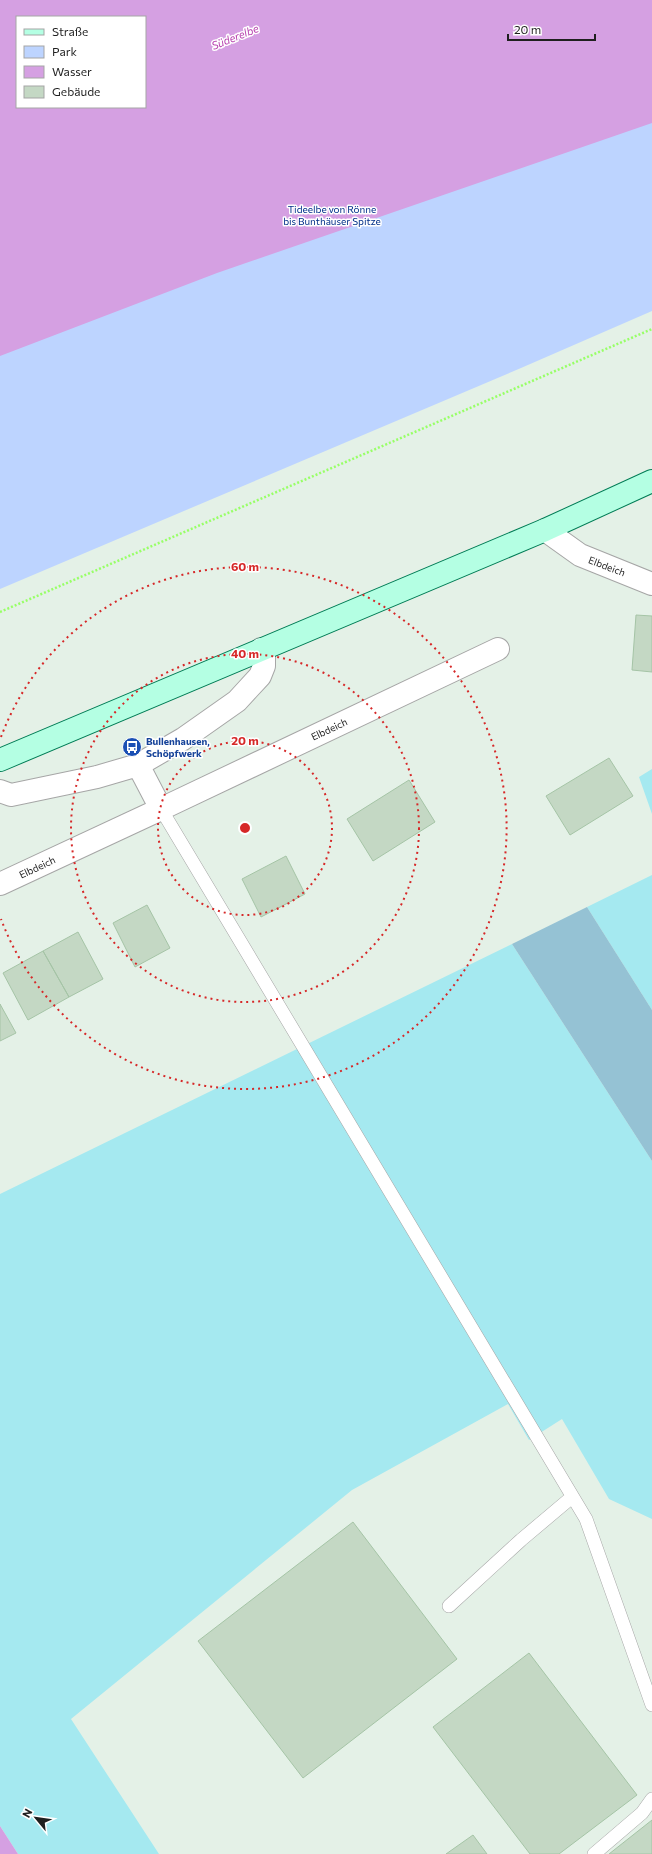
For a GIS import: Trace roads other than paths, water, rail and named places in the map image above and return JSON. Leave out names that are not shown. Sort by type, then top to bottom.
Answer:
[{"type":"street","points":[[0,760],[544,530],[652,481]]},
{"type":"street","name":"Elbdeich","points":[[544,530],[580,556],[652,584]]},
{"type":"street","points":[[0,791],[11,795],[97,776],[138,765],[183,739],[237,701],[260,676],[264,661],[261,649]]},
{"type":"street","name":"Elbdeich","points":[[0,884],[498,649]]},
{"type":"street","points":[[138,765],[161,809]]},
{"type":"lane","points":[[161,809],[586,1519],[652,1705]]},
{"type":"lane","points":[[449,1606],[572,1496]]},
{"type":"lane","points":[[594,1854],[642,1813],[652,1799]]},
{"type":"water","name":"Süderelbe","points":[[0,0],[652,0],[652,123],[217,273],[0,356]]},
{"type":"water","points":[[0,1826],[18,1854],[0,1854]]},
{"type":"place","name":"Bullenhausen, Schöpfwerk","points":[[132,747]]},
{"type":"park label","name":"Tideelbe von Rönne bis Bunthäuser Spitze","points":[[332,214]]}]
